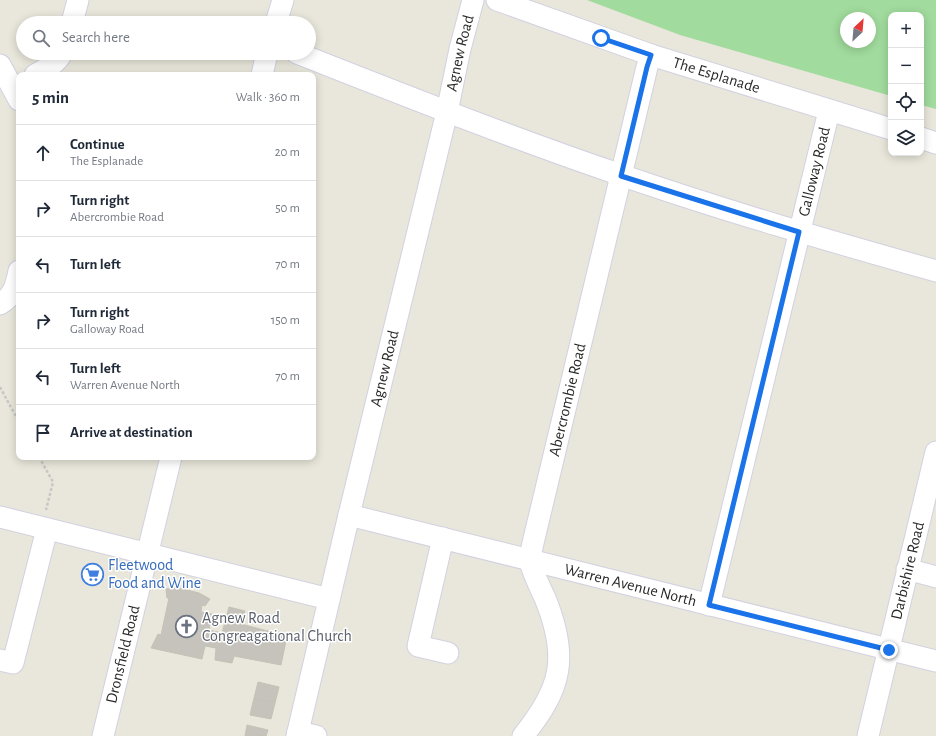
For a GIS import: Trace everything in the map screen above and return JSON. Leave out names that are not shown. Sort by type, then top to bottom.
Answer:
[{"type":"street","points":[[74,16],[78,0]]},
{"type":"street","points":[[278,16],[283,0]]},
{"type":"street","name":"Agnew Road","points":[[304,734],[329,600],[447,112],[460,49],[473,0]]},
{"type":"street","name":"The Esplanade","points":[[498,0],[651,55],[888,128]]},
{"type":"street","name":"Abercrombie Road","points":[[530,560],[651,55]]},
{"type":"street","points":[[41,72],[49,68],[58,60]]},
{"type":"street","points":[[263,72],[265,60]]},
{"type":"street","points":[[315,60],[447,112],[621,176],[799,232],[936,271]]},
{"type":"street","points":[[0,65],[16,89]]},
{"type":"street","name":"Galloway Road","points":[[709,605],[829,111]]},
{"type":"street","points":[[924,139],[936,143]]},
{"type":"street","points":[[0,304],[9,298],[14,291],[16,283]]},
{"type":"street","name":"Darbishire Road","points":[[868,736],[936,452]]},
{"type":"street","name":"Dronsfield Road","points":[[103,736],[170,460]]},
{"type":"street","name":"Warren Avenue North","points":[[349,515],[936,661]]},
{"type":"street","points":[[0,517],[329,600]]},
{"type":"street","points":[[0,660],[12,663],[44,528]]},
{"type":"street","points":[[443,538],[418,646],[448,653]]},
{"type":"street","points":[[523,736],[539,716],[550,697],[557,677],[560,654],[556,630],[548,605],[530,560]]},
{"type":"street","points":[[907,569],[936,577]]},
{"type":"path","points":[[0,388],[16,417]]},
{"type":"path","points":[[41,460],[53,482],[44,528]]},
{"type":"green space","points":[[587,0],[936,0],[936,109],[924,106],[924,12],[888,12],[888,95],[680,35]]},
{"type":"building","name":"Agnew Road Congreagational Church","points":[[179,588],[199,593],[210,599],[205,606],[202,605],[201,612],[212,614],[209,630],[222,633],[229,607],[245,611],[241,624],[287,636],[281,665],[234,656],[232,663],[215,660],[216,648],[205,646],[202,659],[151,648],[158,634],[161,635],[169,598],[167,598],[166,589]]},
{"type":"building","points":[[258,682],[279,687],[275,703],[254,698]]},
{"type":"building","points":[[254,698],[275,703],[271,719],[250,715]]},
{"type":"building","points":[[247,725],[268,730],[266,736],[245,736]]},
{"type":"place","name":"Fleetwood Food and Wine","points":[[93,574]]},
{"type":"place","name":"Agnew Road Congreagational Church","points":[[186,627]]},
{"type":"route","points":[[601,38],[651,55],[621,176],[799,232],[709,605],[889,650]]}]
